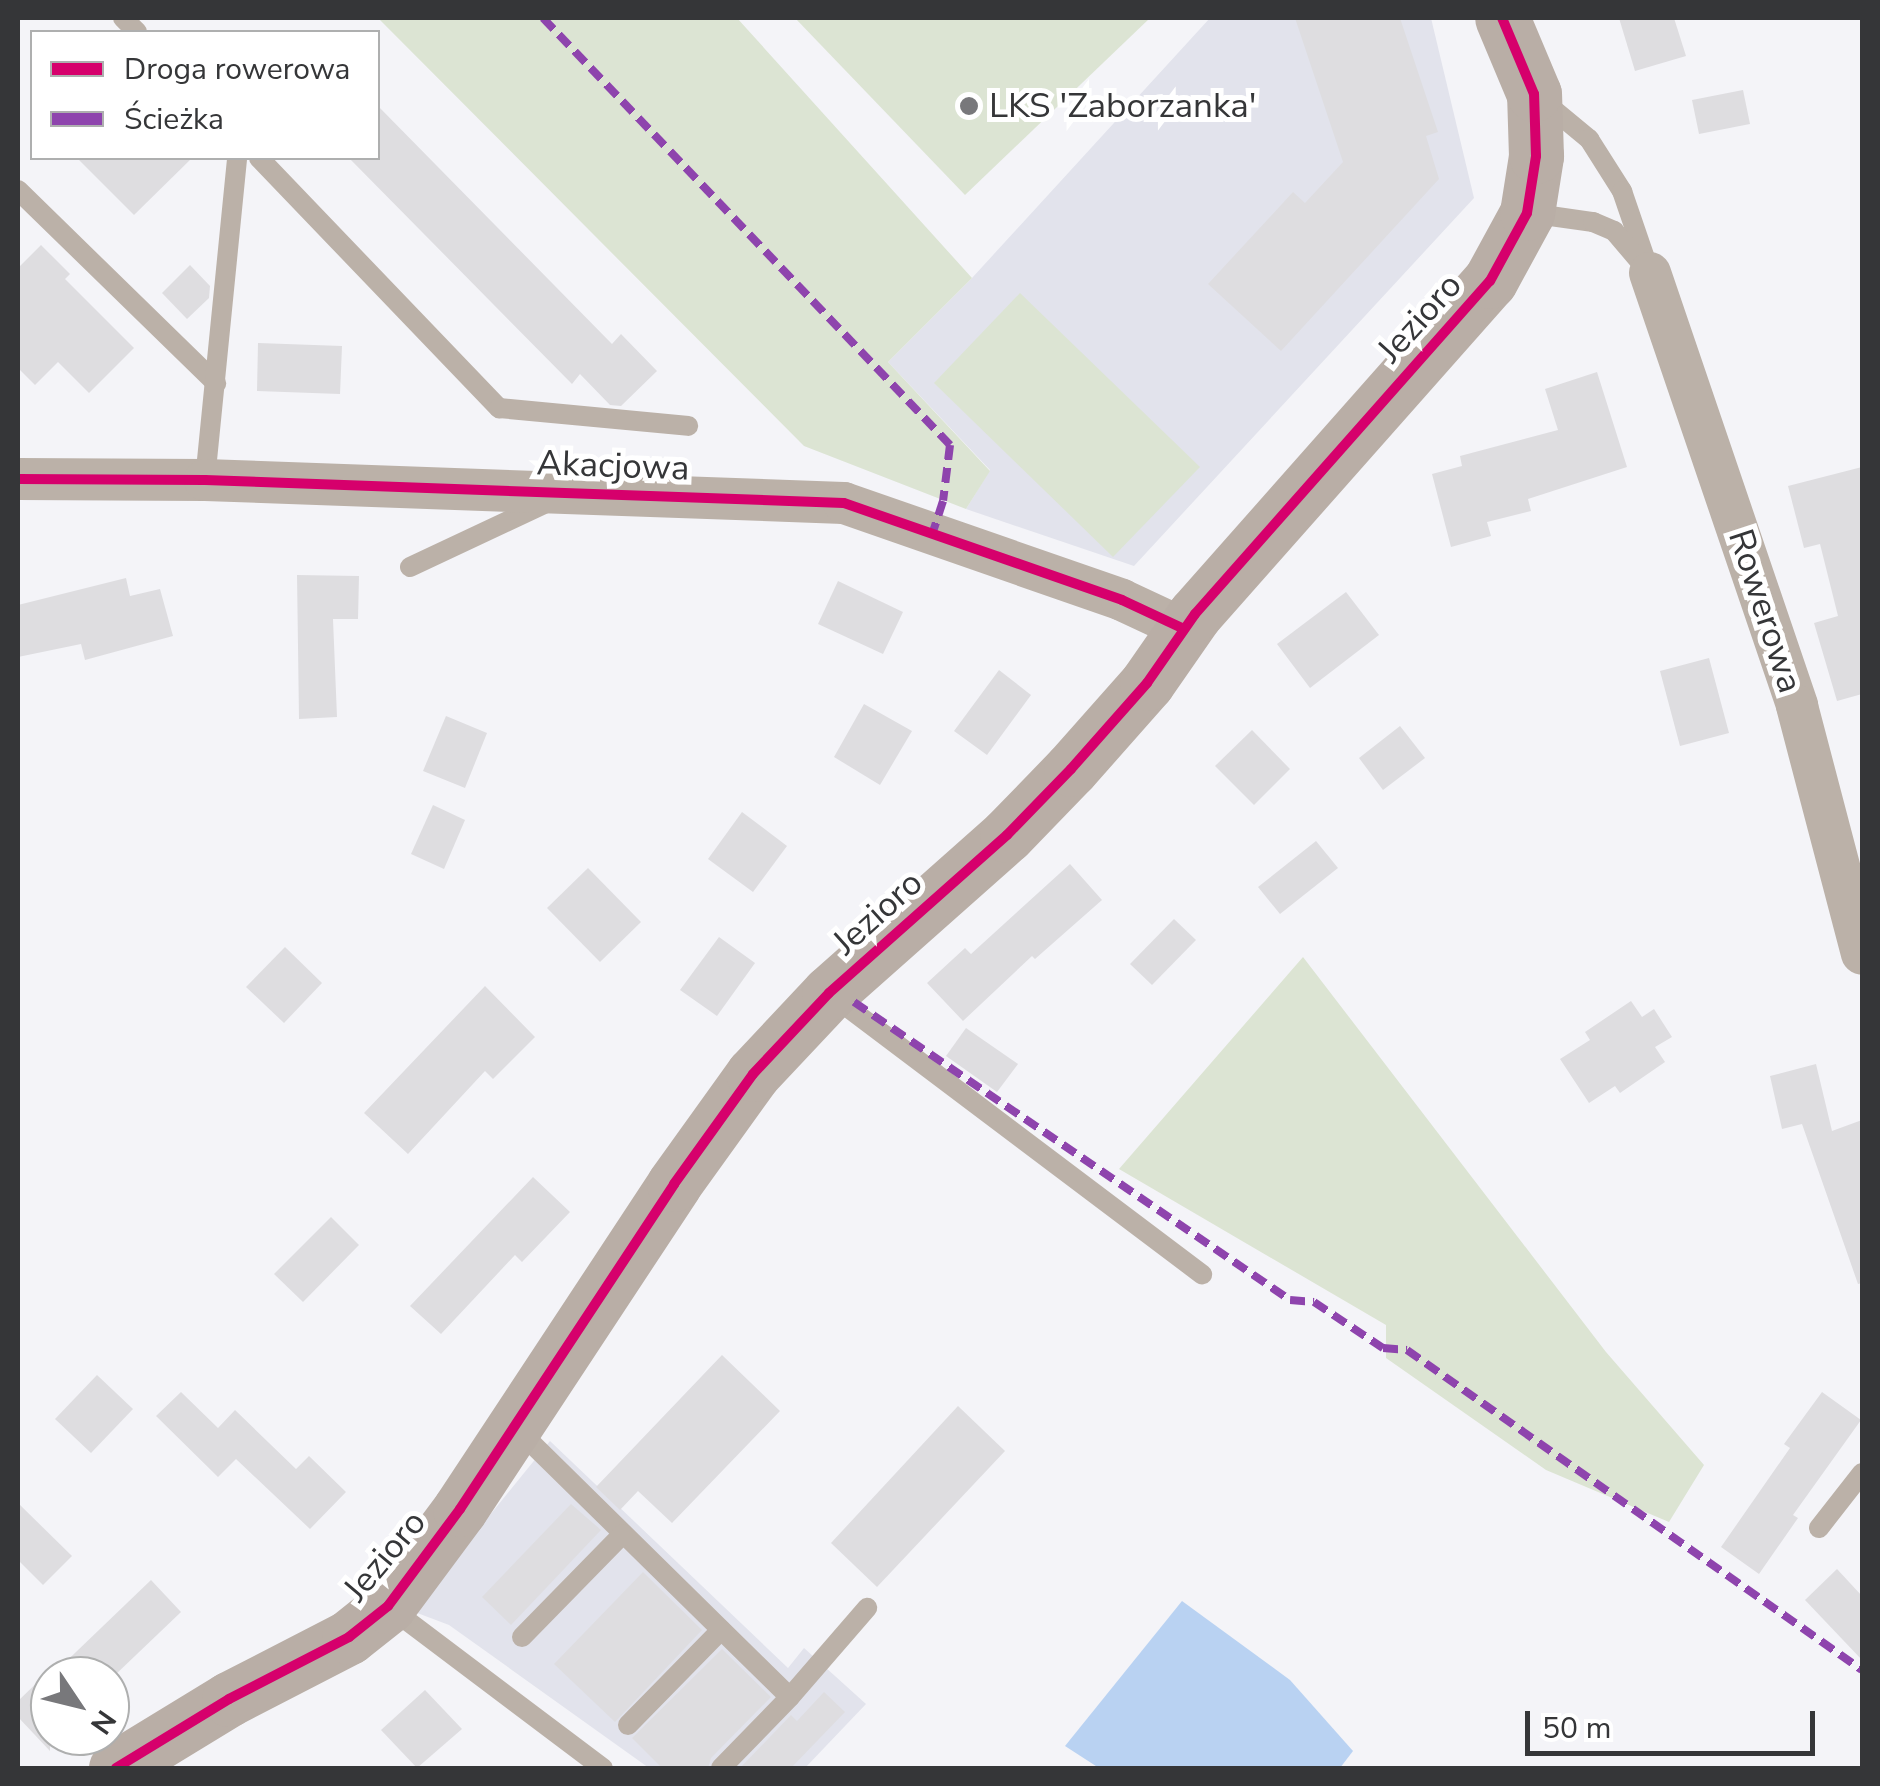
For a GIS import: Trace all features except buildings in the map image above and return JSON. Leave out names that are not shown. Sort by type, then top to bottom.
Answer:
[{"type":"street","name":"Jezioro","points":[[116,1768],[229,1699],[349,1637],[388,1606],[460,1508],[753,1074],[829,993],[1007,834],[1058,782],[1147,684],[1184,629],[1490,281],[1527,213],[1536,156],[1534,94],[1502,18]]},
{"type":"street","name":"Rowerowa","points":[[1650,273],[1797,706],[1862,954]]},
{"type":"street","name":"Akacjowa","points":[[18,479],[205,480],[844,503],[1122,600],[1184,629]]},
{"type":"lane","name":"Rowerowa","points":[[1534,94],[1590,139],[1622,190],[1650,273]]},
{"type":"lane","points":[[205,480],[237,160]]},
{"type":"lane","points":[[261,160],[499,408],[688,426]]},
{"type":"lane","points":[[18,190],[216,383]]},
{"type":"lane","name":"Rowerowa","points":[[1527,213],[1593,222],[1614,232],[1650,273]]},
{"type":"lane","points":[[410,567],[570,492]]},
{"type":"lane","points":[[829,993],[1202,1274]]},
{"type":"lane","points":[[513,1425],[790,1697]]},
{"type":"lane","points":[[1819,1528],[1862,1473]]},
{"type":"lane","points":[[522,1637],[623,1534]]},
{"type":"lane","points":[[388,1606],[603,1768]]},
{"type":"lane","points":[[721,1768],[790,1697],[867,1608]]},
{"type":"lane","points":[[628,1724],[721,1630]]},
{"type":"shaded area","points":[[1210,18],[1431,18],[1474,198],[1134,566],[966,509],[990,470],[888,362],[972,278]]},
{"type":"shaded area","points":[[550,1441],[788,1668],[804,1648],[866,1704],[805,1768],[649,1768],[449,1625],[412,1611]]},
{"type":"green space","points":[[378,18],[737,18],[972,278],[888,362],[990,471],[966,509],[804,446]]},
{"type":"green space","name":"LKS 'Zaborzanka'","points":[[795,18],[1150,18],[965,195]]},
{"type":"green space","points":[[1020,293],[1200,467],[1113,557],[934,383]]},
{"type":"green space","points":[[1303,957],[1606,1352],[1704,1465],[1669,1522],[1546,1470],[1386,1358],[1386,1325],[1119,1169]]},
{"type":"water","points":[[1182,1601],[1290,1680],[1353,1751],[1340,1768],[1099,1768],[1065,1746]]},
{"type":"marked path","points":[[543,18],[950,445],[943,501],[932,534]]},
{"type":"marked path","points":[[854,1002],[1290,1300],[1314,1302],[1383,1348],[1407,1350],[1862,1670]]},
{"type":"cycle path","points":[[116,1768],[229,1699],[349,1637],[388,1606],[460,1509],[674,1184],[753,1074],[829,993],[1007,835],[1071,769],[1147,683],[1195,614],[1490,281],[1527,213],[1536,156],[1534,94],[1502,18]]},
{"type":"cycle path","points":[[18,479],[205,480],[844,503],[1122,600],[1184,629]]},
{"type":"place","name":"LKS 'Zaborzanka'","points":[[969,106]]}]
